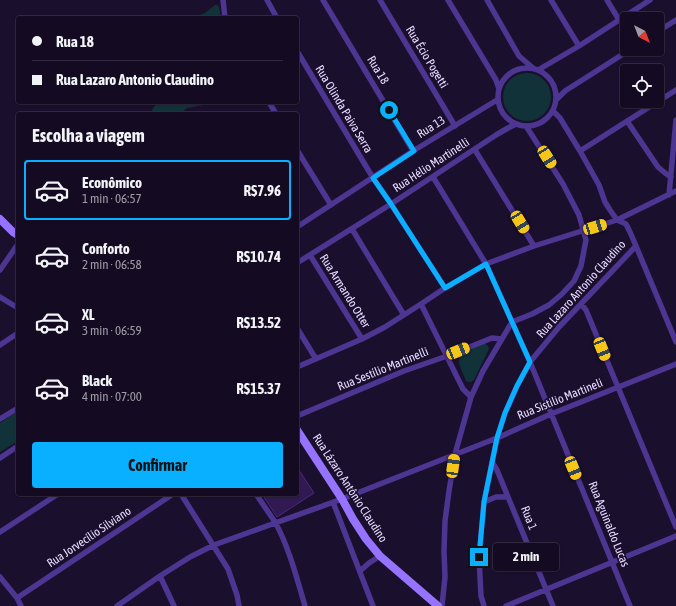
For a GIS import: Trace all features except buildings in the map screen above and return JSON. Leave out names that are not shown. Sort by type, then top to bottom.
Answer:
[{"type":"main road","points":[[0,219],[16,234]]},
{"type":"main road","name":"Rua Lázaro Antônio Claudino","points":[[300,441],[342,499],[366,539],[380,556],[438,606]]},
{"type":"street","points":[[223,0],[225,16]]},
{"type":"street","points":[[267,0],[276,16]]},
{"type":"street","name":"Rua 18","points":[[323,0],[414,151]]},
{"type":"street","name":"Rua Écio Pogetti","points":[[380,0],[455,126]]},
{"type":"street","points":[[448,0],[496,80],[499,89],[499,106],[507,119],[516,124],[526,126],[541,123],[546,120],[553,111],[556,101],[556,90],[551,80],[547,76],[535,69],[519,56],[487,0]]},
{"type":"street","points":[[551,0],[579,46]]},
{"type":"street","points":[[608,0],[619,20]]},
{"type":"street","points":[[499,89],[504,80],[512,72],[522,68],[535,69],[579,46],[650,0]]},
{"type":"street","points":[[664,28],[676,20]]},
{"type":"street","name":"Rua Olinda Paiva Serra","points":[[299,54],[373,178],[445,288]]},
{"type":"street","points":[[556,101],[565,91],[620,55]]},
{"type":"street","points":[[580,151],[676,90]]},
{"type":"street","name":"Rua 13","points":[[299,226],[414,151],[498,100]]},
{"type":"street","name":"Rua Lazaro Antonio Claudino","points":[[484,606],[479,557],[484,502],[497,438],[505,413],[530,362],[559,328],[636,246],[626,224],[617,220],[605,202],[599,185],[580,151],[560,118],[553,111]]},
{"type":"street","points":[[669,195],[676,120]]},
{"type":"street","points":[[627,121],[658,167],[671,177]]},
{"type":"street","name":"Rua Hélio Martinelli","points":[[299,262],[516,124]]},
{"type":"street","points":[[526,126],[563,184],[579,215],[584,230]]},
{"type":"street","points":[[475,150],[534,246]]},
{"type":"street","points":[[299,158],[331,205]]},
{"type":"street","points":[[433,177],[486,264],[530,362]]},
{"type":"street","points":[[299,366],[362,339],[384,327],[486,264],[534,246],[617,220],[676,191]]},
{"type":"street","points":[[352,229],[404,315]]},
{"type":"street","name":"Rua Lazaro Antonio Claudino","points":[[512,322],[549,305],[574,281],[581,266],[586,240],[584,230]]},
{"type":"street","points":[[636,246],[676,342]]},
{"type":"street","points":[[0,270],[16,247]]},
{"type":"street","name":"Rua Armando Otter","points":[[310,255],[362,339]]},
{"type":"street","points":[[0,297],[16,307]]},
{"type":"street","points":[[422,304],[463,389],[471,396]]},
{"type":"street","points":[[581,304],[586,310],[676,527]]},
{"type":"street","points":[[442,606],[445,577],[444,551],[446,521],[455,454],[471,396],[483,371],[512,322]]},
{"type":"street","points":[[299,331],[316,359]]},
{"type":"street","points":[[0,345],[16,334]]},
{"type":"street","name":"Rua Sestílio Martinelli","points":[[299,415],[404,371],[492,338],[501,339]]},
{"type":"street","name":"Rua Aguinaldo Lucas","points":[[530,362],[630,606]]},
{"type":"street","name":"Rua Sistilio Martineli","points":[[117,606],[190,557],[214,545],[342,499],[497,438],[551,414],[676,364]]},
{"type":"street","points":[[0,419],[16,409]]},
{"type":"street","points":[[0,458],[16,447]]},
{"type":"street","name":"Rua 1","points":[[492,462],[497,470],[553,606]]},
{"type":"street","points":[[0,532],[55,496]]},
{"type":"street","name":"Rua Jorvecílio Silviano","points":[[17,598],[170,496]]},
{"type":"street","points":[[182,496],[228,569],[237,595],[239,606]]},
{"type":"street","points":[[257,496],[275,523],[296,571],[305,606]]},
{"type":"street","points":[[484,502],[496,497],[508,497]]},
{"type":"street","points":[[333,502],[373,606]]},
{"type":"street","points":[[506,606],[676,536]]},
{"type":"street","points":[[360,571],[380,556]]},
{"type":"street","points":[[160,576],[174,606]]},
{"type":"street","points":[[0,577],[17,598],[21,606]]},
{"type":"green space","points":[[217,5],[219,7],[221,16],[198,16]]},
{"type":"green space","points":[[522,73],[532,73],[541,77],[547,83],[551,92],[551,102],[547,111],[541,117],[532,121],[522,121],[513,117],[507,111],[503,102],[503,92],[507,83],[513,77]]},
{"type":"green space","points":[[157,104],[206,104],[187,108],[182,112],[152,112]]},
{"type":"green space","points":[[484,343],[489,349],[474,380],[467,382],[460,365],[460,357],[465,351]]},
{"type":"green space","points":[[16,412],[16,442],[0,452],[0,423]]},
{"type":"route","points":[[389,110],[414,151],[373,178],[445,288],[486,264],[530,362],[505,413],[497,438],[484,502],[479,557]]}]
